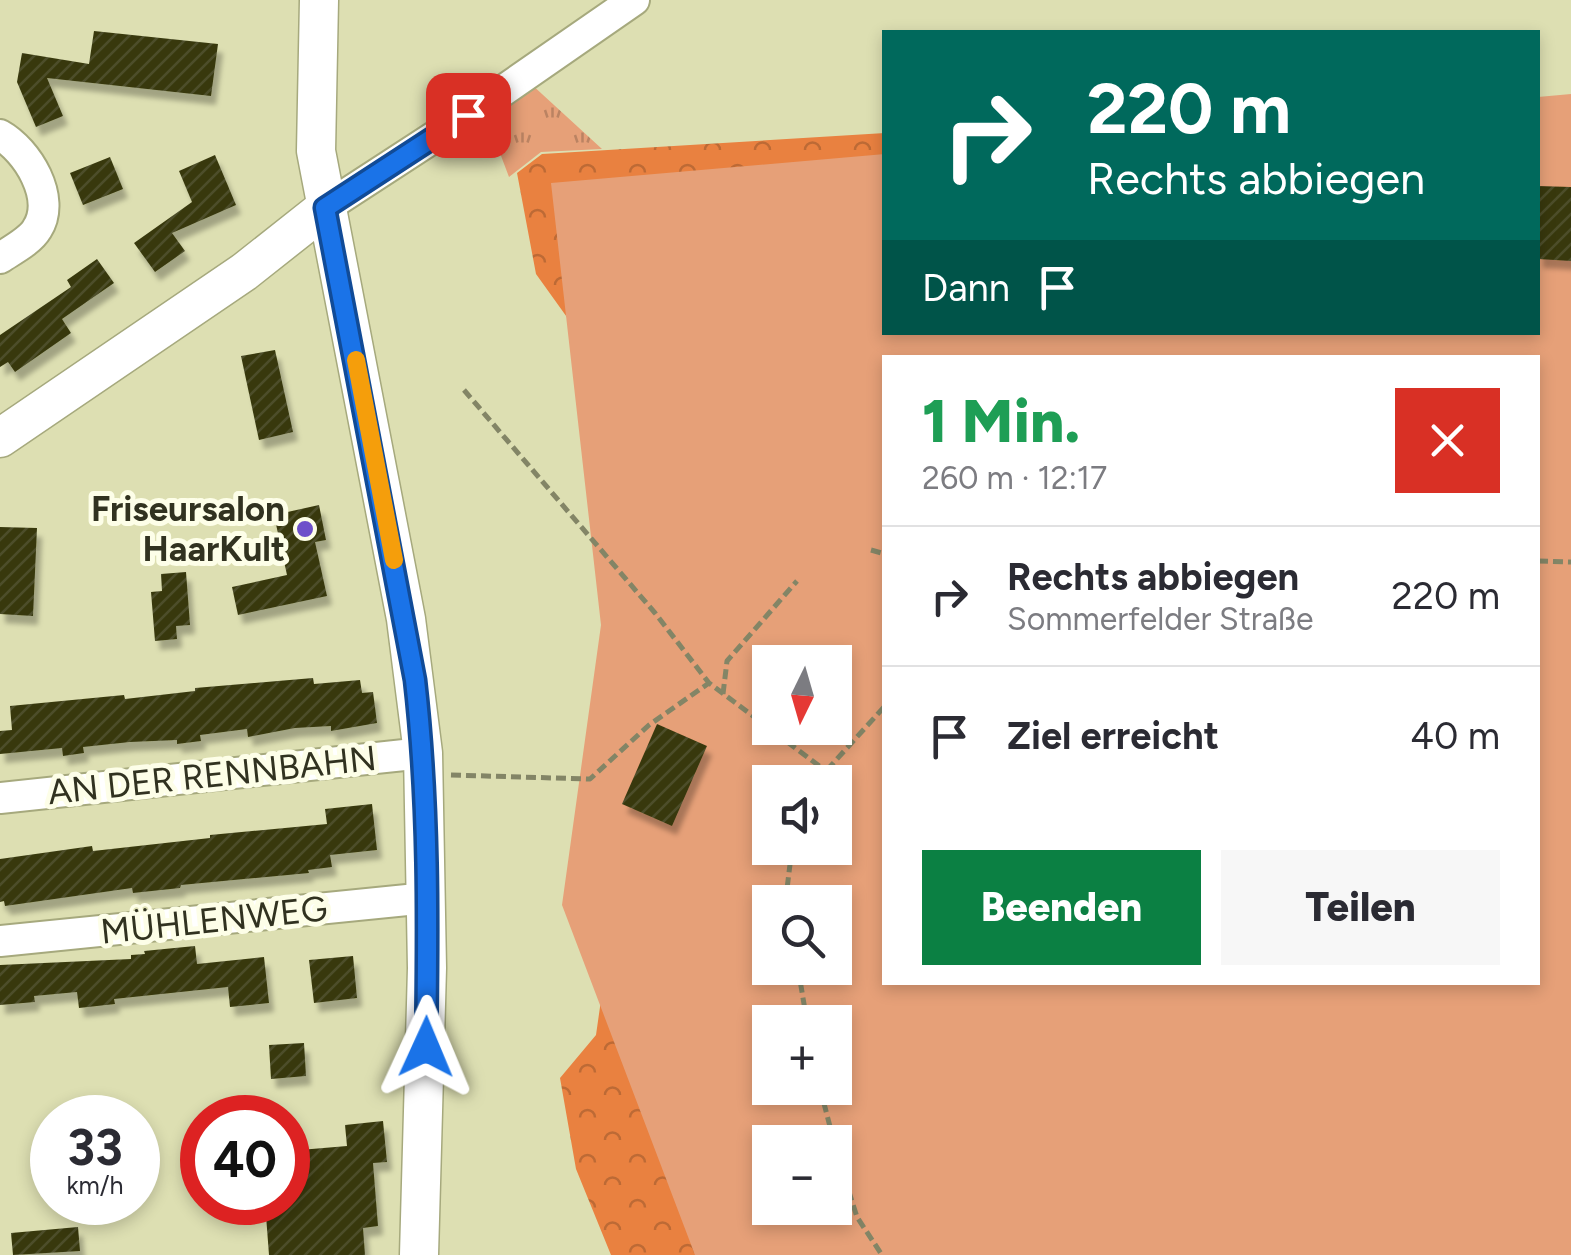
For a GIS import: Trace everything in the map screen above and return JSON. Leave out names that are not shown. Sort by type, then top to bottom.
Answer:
[{"type":"street","points":[[319,0],[316,151],[406,618],[424,766],[427,898],[418,1255]]},
{"type":"street","points":[[0,438],[244,272],[325,208],[634,0]]},
{"type":"street","points":[[0,135],[20,149],[39,183],[42,219],[36,232],[0,258]]},
{"type":"street","name":"AN DER RENNBAHN","points":[[0,798],[424,766]]},
{"type":"street","name":"MÜHLENWEG","points":[[0,941],[427,898]]},
{"type":"path","points":[[464,390],[655,613],[709,683],[819,765]]},
{"type":"path","points":[[871,550],[882,553]]},
{"type":"path","points":[[1540,561],[1571,562]]},
{"type":"path","points":[[722,694],[727,661],[796,580]]},
{"type":"path","points":[[424,766],[446,775],[590,779],[649,726],[709,683]]},
{"type":"path","points":[[832,765],[882,709]]},
{"type":"path","points":[[852,1201],[857,1217],[882,1255]]},
{"type":"green space","points":[[530,83],[602,149],[541,152],[509,177],[489,124],[495,118],[493,114]]},
{"type":"green space","points":[[1571,94],[1571,1255],[695,1255],[562,905],[601,625],[551,183],[882,154],[882,335],[1540,335],[1540,97]]},
{"type":"green space","points":[[882,133],[882,171],[579,334],[536,274],[517,173],[542,154]]},
{"type":"green space","points":[[601,1000],[752,1127],[752,1225],[797,1225],[846,1255],[611,1255],[576,1169],[560,1078],[596,1035]]},
{"type":"building","points":[[94,31],[218,44],[211,96],[47,78],[63,116],[36,127],[17,82],[22,53],[89,64]]},
{"type":"building","points":[[215,155],[236,205],[172,233],[185,251],[155,272],[134,243],[192,202],[179,171]]},
{"type":"building","points":[[110,157],[123,189],[83,205],[70,173]]},
{"type":"building","points":[[1540,186],[1571,187],[1571,261],[1540,259]]},
{"type":"building","points":[[97,259],[114,283],[62,319],[71,333],[15,372],[8,362],[0,367],[0,335],[71,287],[67,280]]},
{"type":"building","points":[[275,350],[293,432],[259,440],[241,356]]},
{"type":"building","points":[[319,505],[326,540],[315,542],[327,596],[238,615],[232,587],[287,575],[274,515]]},
{"type":"building","points":[[0,527],[37,528],[33,616],[0,614]]},
{"type":"building","points":[[186,572],[190,625],[176,626],[177,639],[155,641],[151,592],[162,591],[161,574]]},
{"type":"building","points":[[313,678],[314,684],[360,680],[362,693],[373,692],[377,723],[331,731],[331,726],[295,728],[248,737],[247,729],[200,735],[201,741],[177,744],[177,740],[83,747],[84,753],[63,756],[62,748],[0,754],[0,731],[12,730],[10,706],[124,695],[125,699],[195,688]]},
{"type":"building","points":[[657,724],[707,746],[672,826],[622,804]]},
{"type":"building","points":[[372,804],[377,850],[330,855],[332,867],[133,893],[132,888],[5,906],[4,901],[0,902],[0,859],[92,846],[93,851],[327,824],[325,809]]},
{"type":"building","points":[[195,946],[197,964],[264,957],[269,1003],[230,1007],[228,987],[114,999],[115,1004],[79,1008],[77,992],[34,996],[35,1002],[0,1005],[0,965],[131,959],[131,955],[145,954],[144,951]]},
{"type":"building","points":[[353,956],[357,998],[314,1003],[309,960]]},
{"type":"building","points":[[304,1043],[306,1076],[271,1079],[269,1045]]},
{"type":"building","points":[[383,1121],[387,1162],[373,1163],[378,1226],[363,1228],[365,1255],[269,1255],[267,1225],[310,1225],[310,1149],[347,1146],[345,1125]]},
{"type":"building","points":[[78,1227],[80,1251],[13,1255],[11,1233]]},
{"type":"slow traffic","points":[[356,360],[394,560]]},
{"type":"place","name":"Friseursalon HaarKult","points":[[305,529]]},
{"type":"route","points":[[426,1047],[426,827],[415,680],[325,208],[468,115]]}]
